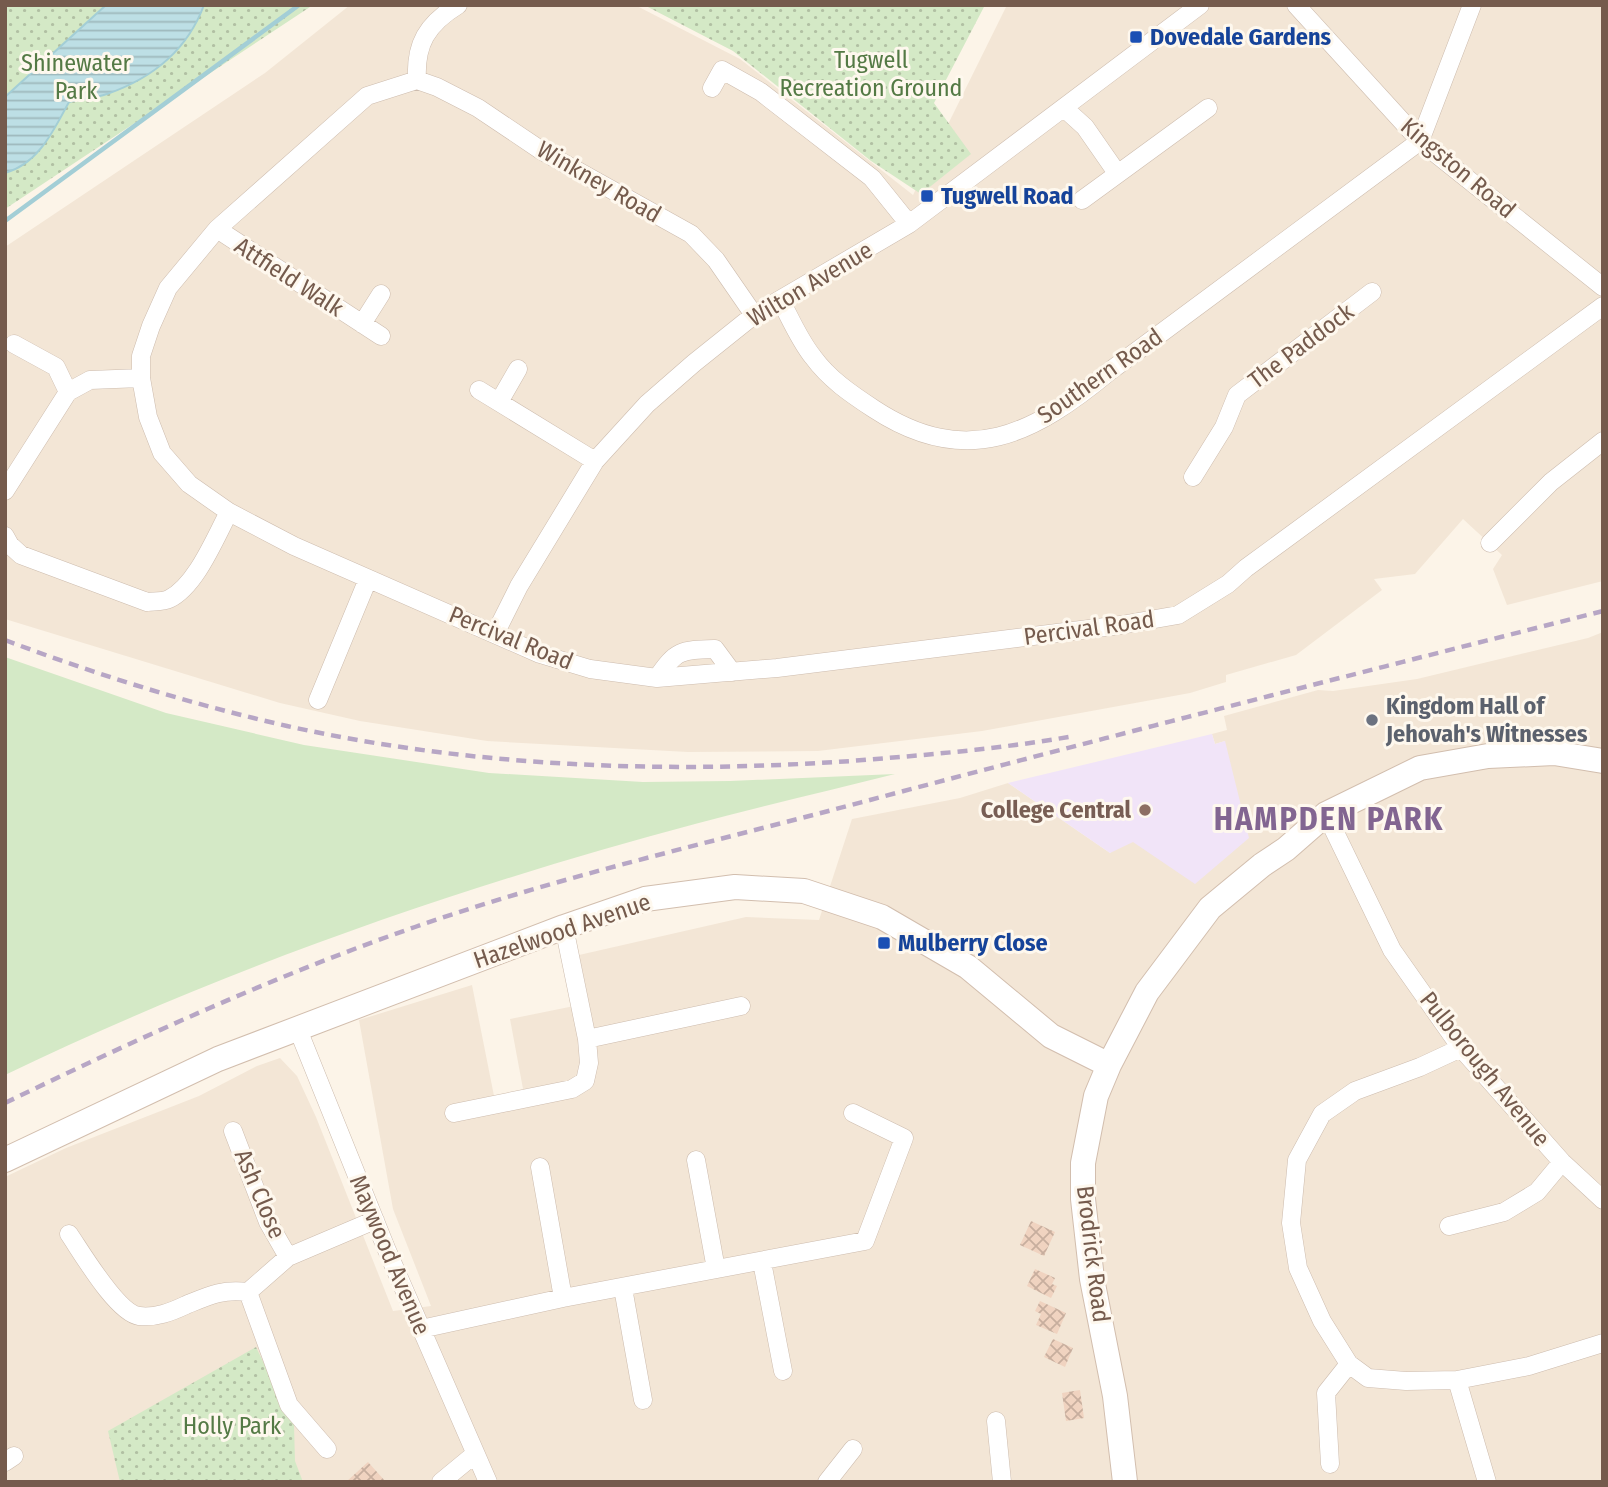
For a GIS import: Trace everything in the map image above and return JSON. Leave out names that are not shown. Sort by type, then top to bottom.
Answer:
[{"type":"street","points":[[416,80],[416,59],[431,26],[458,5]]},
{"type":"street","name":"Wilton Avenue","points":[[495,634],[519,586],[595,461],[647,404],[754,316],[909,225],[1200,5]]},
{"type":"street","name":"Kingston Road","points":[[1296,5],[1420,141],[1603,287]]},
{"type":"street","points":[[1420,141],[1472,5]]},
{"type":"street","points":[[712,88],[722,70],[761,92],[872,178],[909,225]]},
{"type":"street","name":"Percival Road","points":[[416,80],[367,96],[216,229],[169,288],[151,326],[141,356],[141,378],[148,417],[162,453],[189,484],[229,512],[293,546],[540,654],[590,669],[657,678],[1121,625],[1178,615],[1228,584],[1603,306]]},
{"type":"street","name":"Winkney Road","points":[[416,80],[437,87],[478,108],[542,151],[691,234],[716,260],[754,316]]},
{"type":"street","points":[[1064,108],[1084,127],[1117,173]]},
{"type":"street","points":[[1082,200],[1208,108]]},
{"type":"street","name":"Southern Road","points":[[781,301],[812,356],[831,378],[853,396],[883,415],[929,434],[950,440],[991,439],[1044,420],[1073,402],[1110,371],[1420,141]]},
{"type":"street","name":"Attfield Walk","points":[[216,229],[382,336]]},
{"type":"street","name":"The Paddock","points":[[1193,477],[1224,427],[1237,394],[1372,292]]},
{"type":"street","name":"Attfield Walk","points":[[362,324],[381,294]]},
{"type":"street","points":[[15,344],[56,368],[68,392]]},
{"type":"street","points":[[499,402],[518,369]]},
{"type":"street","points":[[5,491],[68,392],[90,380],[141,378]]},
{"type":"street","points":[[479,390],[595,461]]},
{"type":"street","points":[[1490,543],[1551,482],[1603,441]]},
{"type":"street","points":[[5,536],[21,555],[147,602],[167,600],[181,590],[197,571],[229,512]]},
{"type":"street","points":[[318,700],[368,579]]},
{"type":"street","points":[[657,678],[672,656],[692,650],[715,649],[732,671]]},
{"type":"street","name":"Brodrick Road","points":[[1125,1482],[1115,1396],[1092,1279],[1083,1199],[1083,1163],[1089,1124],[1097,1096],[1109,1065],[1147,992],[1210,908],[1326,814],[1420,768],[1488,756],[1554,753],[1603,761]]},
{"type":"street","name":"Pulborough Avenue","points":[[1326,814],[1392,950],[1461,1048],[1562,1163],[1603,1200]]},
{"type":"street","name":"Hazelwood Avenue","points":[[5,1160],[218,1059],[564,927],[645,900],[735,887],[804,891],[886,919],[968,967],[1051,1036],[1109,1065]]},
{"type":"street","points":[[454,1113],[572,1089],[585,1082],[589,1063],[587,1039],[564,927]]},
{"type":"street","points":[[587,1039],[741,1006]]},
{"type":"street","name":"Maywood Avenue","points":[[297,1027],[375,1220],[488,1482]]},
{"type":"street","points":[[1461,1048],[1420,1067],[1355,1091],[1322,1114],[1297,1160],[1292,1223],[1298,1268],[1322,1321],[1349,1364],[1368,1378],[1406,1381],[1457,1380],[1529,1366],[1602,1346]]},
{"type":"street","points":[[421,1329],[564,1298],[865,1241],[904,1138],[853,1113]]},
{"type":"street","name":"Ash Close","points":[[233,1131],[268,1222],[288,1257]]},
{"type":"street","points":[[696,1160],[716,1269]]},
{"type":"street","points":[[1448,1226],[1504,1212],[1537,1192],[1562,1163]]},
{"type":"street","points":[[540,1167],[564,1298]]},
{"type":"street","name":"Ash Close","points":[[248,1292],[288,1257],[375,1220]]},
{"type":"street","points":[[69,1234],[114,1299],[136,1316],[164,1315],[228,1290],[248,1292],[289,1405],[327,1449]]},
{"type":"street","points":[[762,1262],[783,1371]]},
{"type":"street","points":[[623,1288],[643,1400]]},
{"type":"street","points":[[1330,1464],[1326,1393],[1349,1364]]},
{"type":"street","points":[[1457,1380],[1487,1482]]},
{"type":"street","points":[[996,1421],[1002,1482]]},
{"type":"street","points":[[827,1482],[853,1449]]},
{"type":"street","points":[[441,1482],[475,1454]]},
{"type":"shaded area","points":[[350,5],[635,5],[740,59],[913,195],[1007,5],[1603,5],[1603,581],[1507,605],[1493,569],[1502,555],[1463,519],[1415,574],[1374,579],[1382,590],[1296,655],[1226,675],[1226,682],[1190,693],[982,731],[818,751],[688,752],[487,741],[360,721],[280,703],[5,619],[5,247],[265,73]]},
{"type":"shaded area","points":[[1603,632],[1603,1482],[5,1482],[5,1177],[66,1148],[199,1096],[257,1066],[280,1058],[297,1076],[316,1117],[393,1311],[431,1306],[393,1209],[359,1020],[472,985],[497,1111],[526,1105],[510,1019],[589,1003],[579,955],[746,917],[819,920],[852,819],[960,798],[1008,783],[1110,853],[1225,741],[1215,744],[1212,734],[1227,730],[1224,716],[1318,690],[1333,691],[1417,679],[1588,638]]},
{"type":"shaded area","name":"College Central","points":[[1212,734],[1215,744],[1225,741],[1249,838],[1195,884],[1133,842],[1110,853],[1008,783]]},
{"type":"green space","name":"Shinewater Park","points":[[5,5],[313,5],[5,209]]},
{"type":"green space","name":"Tugwell Recreation Ground","points":[[644,5],[985,5],[934,103],[971,154],[921,194],[871,161],[733,51]]},
{"type":"green space","points":[[5,657],[166,713],[304,745],[489,773],[643,782],[895,774],[720,817],[431,903],[344,933],[172,1000],[5,1075]]},
{"type":"green space","name":"Holly Park","points":[[256,1347],[294,1425],[295,1461],[303,1482],[120,1482],[108,1431]]},
{"type":"water","points":[[106,5],[204,5],[188,36],[166,61],[124,87],[69,102],[36,154],[27,162],[5,173],[5,97]]},
{"type":"building","points":[[1031,1221],[1055,1232],[1044,1256],[1020,1245]]},
{"type":"building","points":[[1035,1269],[1055,1278],[1052,1284],[1057,1286],[1051,1298],[1027,1286]]},
{"type":"building","points":[[1040,1301],[1066,1313],[1057,1334],[1036,1325],[1041,1314],[1035,1311]]},
{"type":"building","points":[[1053,1339],[1073,1348],[1065,1367],[1044,1357]]},
{"type":"building","points":[[1080,1390],[1084,1418],[1066,1421],[1062,1393]]},
{"type":"building","points":[[368,1462],[386,1482],[346,1482]]},
{"type":"waterway","points":[[5,221],[299,5]]},
{"type":"railway","points":[[5,1103],[259,987],[362,946],[467,910],[624,864],[1603,611]]},
{"type":"railway","points":[[5,640],[144,688],[287,726],[356,740],[497,759],[639,766],[781,765],[935,754],[1074,736]]},
{"type":"place","name":"Dovedale Gardens","points":[[1136,37]]},
{"type":"place","name":"Tugwell Road","points":[[927,196]]},
{"type":"place","name":"Kingdom Hall of Jehovah's Witnesses","points":[[1372,720]]},
{"type":"place","name":"College Central","points":[[1145,810]]},
{"type":"place","name":"Mulberry Close","points":[[884,943]]},
{"type":"district","name":"HAMPDEN PARK","points":[[1329,819]]}]
